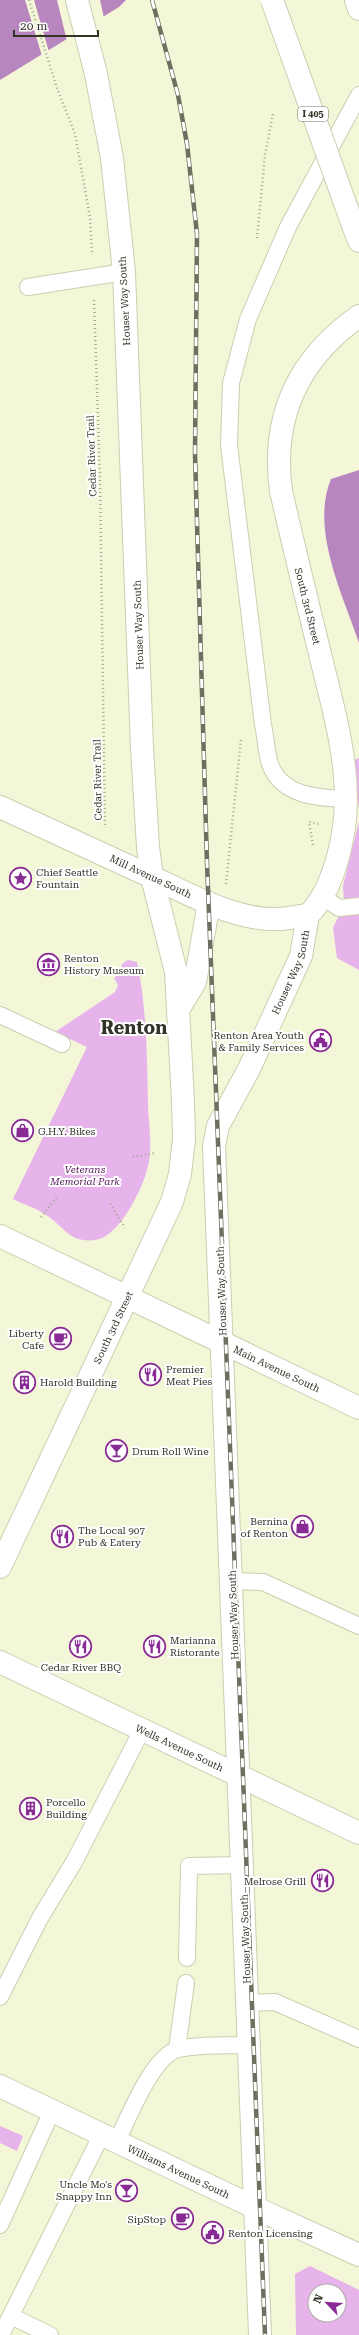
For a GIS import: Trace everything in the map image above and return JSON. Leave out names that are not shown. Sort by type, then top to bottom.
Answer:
[{"type":"main road","name":"Houser Way South","points":[[77,0],[96,74],[112,158],[124,272],[142,748],[148,847],[152,877],[176,972],[184,1139],[180,1174]]},
{"type":"main road","name":"I 405","points":[[272,0],[357,234]]},
{"type":"main road","points":[[356,0],[359,9]]},
{"type":"main road","name":"South 3rd Street","points":[[308,915],[317,907],[323,897],[332,875],[340,842],[346,799],[337,724],[281,491],[278,460],[284,414],[293,390],[317,354],[352,322]]},
{"type":"main road","name":"Mill Avenue South","points":[[0,807],[209,903],[254,918],[278,919],[308,915]]},
{"type":"main road","points":[[178,1010],[195,982],[209,903]]},
{"type":"main road","name":"Houser Way South","points":[[260,2335],[223,1343],[214,1146],[218,1126],[248,1068],[301,956],[308,915]]},
{"type":"main road","name":"South 3rd Street","points":[[0,1566],[172,1202],[180,1174]]},
{"type":"main road","name":"Main Avenue South","points":[[0,1236],[359,1408]]},
{"type":"main road","name":"Wells Avenue South","points":[[0,1662],[359,1833]]},
{"type":"main road","name":"Williams Avenue South","points":[[0,2086],[256,2208],[359,2255]]},
{"type":"lane","points":[[346,799],[316,798],[285,786],[270,765],[262,717],[229,445],[231,382],[248,318],[288,227],[359,95]]},
{"type":"lane","points":[[28,287],[124,272]]},
{"type":"lane","points":[[323,897],[339,908],[359,906]]},
{"type":"lane","points":[[0,1015],[62,1044]]},
{"type":"lane","points":[[232,1581],[264,1582],[359,1626]]},
{"type":"lane","points":[[0,1997],[40,1918],[74,1862],[142,1730]]},
{"type":"lane","points":[[187,1958],[189,1866],[243,1865]]},
{"type":"lane","points":[[177,2049],[186,1983]]},
{"type":"lane","points":[[248,2003],[275,2002],[359,2039]]},
{"type":"lane","points":[[1,2335],[109,2138],[157,2065],[177,2049],[249,2045]]},
{"type":"lane","points":[[0,2225],[52,2111]]},
{"type":"lane","points":[[11,2316],[50,2335]]},
{"type":"path","name":"Cedar River Trail","points":[[29,0],[57,88],[75,134],[90,217],[100,478],[105,828]]},
{"type":"path","points":[[257,244],[264,162],[273,114]]},
{"type":"path","points":[[209,903],[226,885],[242,731]]},
{"type":"path","points":[[309,822],[312,849]]},
{"type":"path","points":[[226,885],[232,888]]},
{"type":"path","points":[[133,1157],[155,1153]]},
{"type":"path","points":[[41,1217],[57,1197]]},
{"type":"path","points":[[110,1204],[125,1228]]},
{"type":"green space","points":[[359,758],[359,808],[351,761]]},
{"type":"green space","points":[[359,821],[359,970],[337,958],[333,928],[344,904],[343,886]]},
{"type":"green space","name":"Veterans Memorial Park","points":[[128,960],[137,962],[143,998],[146,1034],[150,1139],[149,1163],[140,1189],[128,1212],[112,1231],[104,1237],[95,1240],[80,1239],[69,1234],[45,1214],[13,1199],[87,1047],[55,1032],[115,992],[118,985],[114,978],[120,973],[122,964]]},
{"type":"green space","points":[[0,2126],[23,2136],[17,2151],[0,2143]]},
{"type":"green space","points":[[310,2266],[345,2283],[307,2283],[307,2323],[347,2323],[347,2284],[359,2290],[359,2335],[296,2335],[295,2274]]},
{"type":"shaded area","points":[[0,0],[126,0],[119,7],[0,80]]},
{"type":"shaded area","points":[[359,470],[359,643],[331,562],[326,540],[324,519],[326,498],[331,479]]},
{"type":"pier","points":[[25,0],[34,0],[49,52],[42,56]]},
{"type":"pier","points":[[57,0],[100,0],[104,18],[67,41]]},
{"type":"railway","points":[[152,0],[178,95],[187,144],[197,234],[195,454],[207,863],[265,2335]]},
{"type":"place","name":"Chief Seattle Fountain","points":[[21,878]]},
{"type":"place","name":"Renton History Museum","points":[[48,964]]},
{"type":"place","name":"Renton Area Youth & Family Services","points":[[320,1041]]},
{"type":"place","name":"G.H.Y. Bikes","points":[[23,1131]]},
{"type":"place","name":"Liberty Cafe","points":[[60,1339]]},
{"type":"place","name":"Premier Meat Pies","points":[[150,1375]]},
{"type":"place","name":"Harold Building","points":[[24,1382]]},
{"type":"place","name":"Drum Roll Wine","points":[[116,1451]]},
{"type":"place","name":"Bernina of Renton","points":[[303,1527]]},
{"type":"place","name":"The Local 907 Pub & Eatery","points":[[63,1536]]},
{"type":"place","name":"Marianna Ristorante","points":[[154,1646]]},
{"type":"place","name":"Cedar River BBQ","points":[[81,1647]]},
{"type":"place","name":"Porcello Building","points":[[31,1808]]},
{"type":"place","name":"Melrose Grill","points":[[322,1881]]},
{"type":"place","name":"Uncle Mo's Snappy Inn","points":[[127,2190]]},
{"type":"place","name":"SipStop","points":[[182,2219]]},
{"type":"place","name":"Renton Licensing","points":[[213,2233]]},
{"type":"district","name":"Renton","points":[[134,1028]]}]
